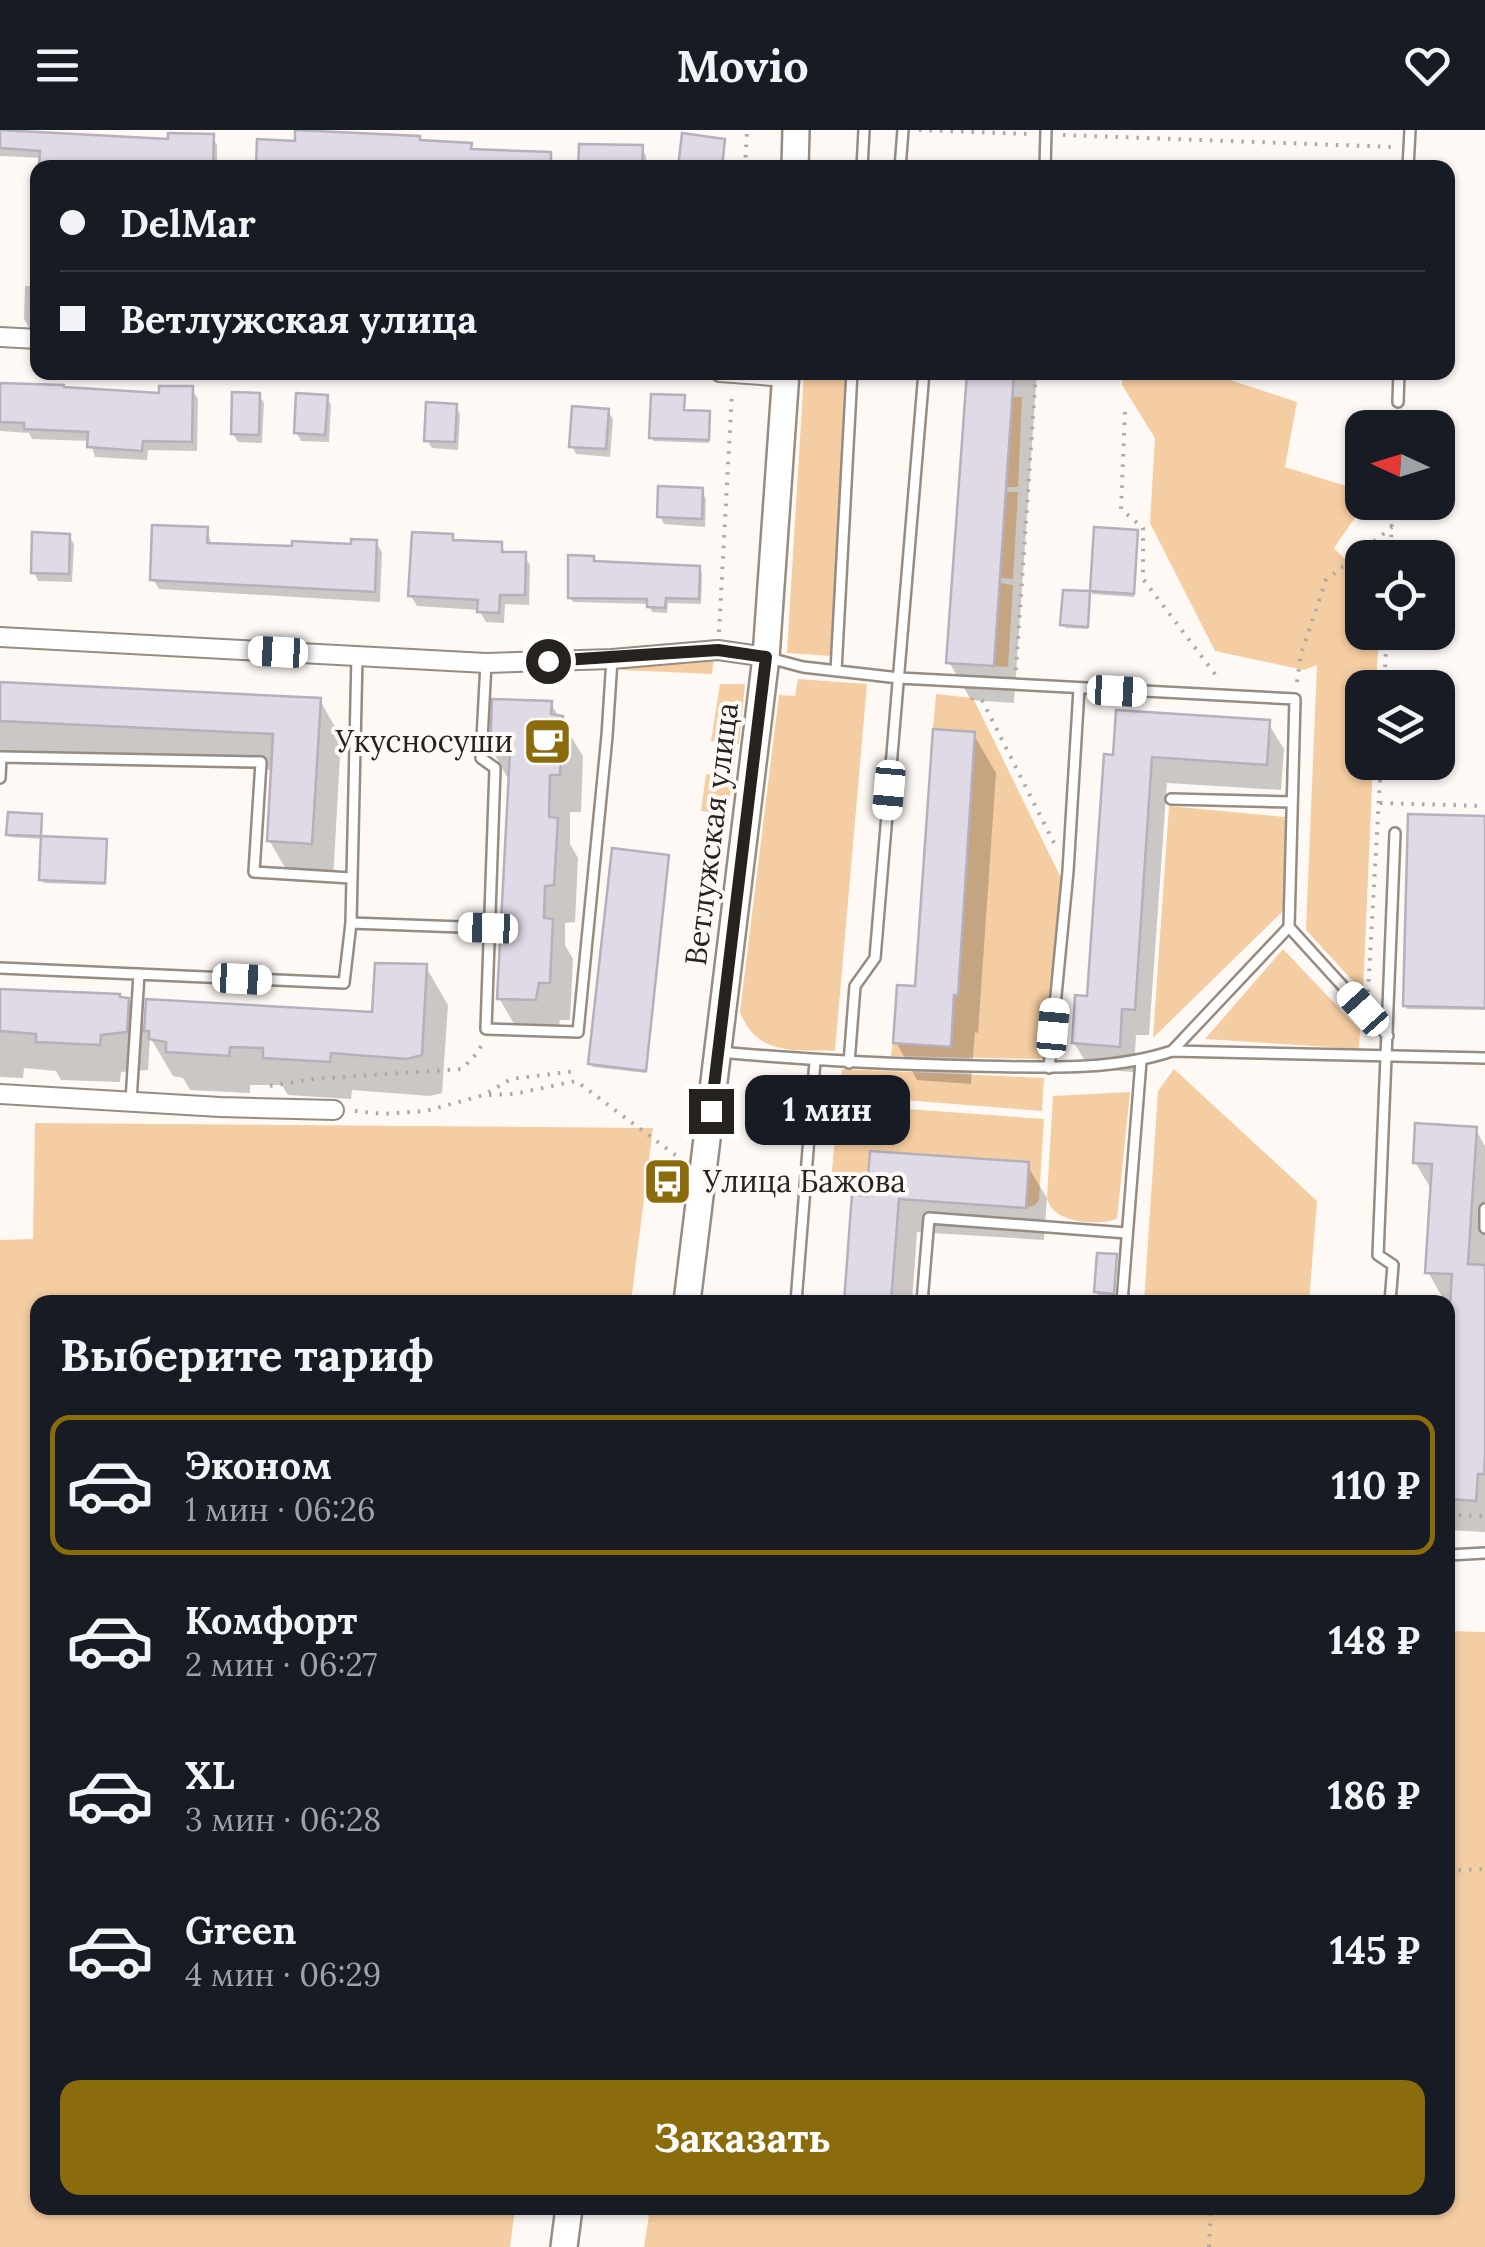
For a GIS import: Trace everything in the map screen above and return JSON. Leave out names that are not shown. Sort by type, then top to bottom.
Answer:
[{"type":"main road","points":[[794,160],[796,130]]},
{"type":"main road","name":"Ветлужская улица","points":[[688,1295],[766,657],[786,380]]},
{"type":"main road","points":[[564,2247],[568,2215]]},
{"type":"street","points":[[0,338],[30,339]]},
{"type":"street","points":[[0,637],[486,663],[612,659],[718,650],[766,657]]},
{"type":"street","points":[[0,1094],[220,1108],[334,1110]]},
{"type":"lane","points":[[862,160],[864,130]]},
{"type":"lane","points":[[901,160],[903,130]]},
{"type":"lane","points":[[1408,160],[1410,130]]},
{"type":"lane","points":[[1045,160],[1046,132]]},
{"type":"lane","points":[[836,671],[852,380]]},
{"type":"lane","points":[[848,1063],[855,986],[875,958],[923,380]]},
{"type":"lane","points":[[1398,402],[1399,380]]},
{"type":"lane","points":[[0,968],[344,984],[351,923],[357,656]]},
{"type":"lane","points":[[766,657],[899,678],[1295,699],[1289,927],[1172,1051]]},
{"type":"lane","points":[[486,663],[481,758],[495,768],[486,1029],[578,1032],[608,736],[612,659]]},
{"type":"lane","points":[[1049,1068],[1068,871],[1079,689]]},
{"type":"lane","points":[[0,778],[1,757],[261,762],[254,872],[351,878]]},
{"type":"lane","points":[[1171,798],[1292,802]]},
{"type":"lane","points":[[1391,1295],[1394,1264],[1378,1255],[1395,833]]},
{"type":"lane","points":[[351,923],[488,928]]},
{"type":"lane","points":[[1289,927],[1388,1036]]},
{"type":"lane","points":[[131,1101],[139,974]]},
{"type":"lane","points":[[719,1052],[848,1063],[1049,1068],[1141,1061],[1172,1051],[1483,1057]]},
{"type":"lane","points":[[797,1295],[815,1061]]},
{"type":"lane","points":[[1122,1295],[1141,1061]]},
{"type":"lane","points":[[1485,1209],[1485,1228]]},
{"type":"lane","points":[[923,1295],[929,1218],[1127,1232]]},
{"type":"lane","points":[[1455,1555],[1485,1553]]},
{"type":"path","points":[[745,160],[747,130]]},
{"type":"path","points":[[919,130],[1409,148]]},
{"type":"path","points":[[718,650],[733,380]]},
{"type":"path","points":[[1016,685],[1035,380]]},
{"type":"path","points":[[1125,412],[1122,510],[1143,528],[1144,578],[1232,697]]},
{"type":"path","points":[[1391,540],[1392,520]]},
{"type":"path","points":[[1295,699],[1301,654],[1326,580],[1392,527]]},
{"type":"path","points":[[973,682],[1068,871]]},
{"type":"path","points":[[1379,803],[1485,806]]},
{"type":"path","points":[[256,1092],[274,1084],[462,1068],[479,1052],[486,1029]]},
{"type":"path","points":[[484,1095],[511,1079],[578,1071]]},
{"type":"path","points":[[334,1110],[383,1114],[426,1111],[484,1095],[514,1094],[576,1080],[678,1157]]},
{"type":"path","points":[[1455,1515],[1485,1516]]},
{"type":"path","points":[[1455,1871],[1485,1869]]},
{"type":"path","points":[[1209,2247],[1211,2215]]},
{"type":"shaded area","points":[[804,380],[847,380],[831,656],[787,653]]},
{"type":"shaded area","points":[[1122,380],[1230,380],[1297,402],[1285,467],[1345,486],[1345,520],[1353,520],[1334,548],[1345,559],[1345,650],[1378,650],[1377,670],[1345,670],[1345,780],[1372,780],[1363,992],[1306,930],[1317,665],[1304,670],[1215,651],[1150,523],[1155,438]]},
{"type":"shaded area","points":[[1013,397],[1022,397],[1018,487],[1006,487]]},
{"type":"shaded area","points":[[1006,492],[1018,492],[1013,579],[1000,578]]},
{"type":"shaded area","points":[[1000,583],[1013,585],[1008,667],[994,666]]},
{"type":"shaded area","points":[[714,657],[712,674],[621,670],[628,664]]},
{"type":"shaded area","points":[[798,679],[867,684],[835,1051],[779,1048],[756,1037],[740,1012],[779,695],[795,696]]},
{"type":"shaded area","points":[[720,684],[745,684],[739,744],[711,741]]},
{"type":"shaded area","points":[[936,694],[973,698],[1063,882],[1046,1059],[891,1056],[893,1043],[951,1047],[954,995],[958,995],[975,733],[933,729]]},
{"type":"shaded area","points":[[706,774],[733,777],[727,814],[701,811]]},
{"type":"shaded area","points":[[1169,806],[1285,817],[1285,909],[1153,1038]]},
{"type":"shaded area","points":[[1283,949],[1360,1030],[1359,1049],[1205,1039]]},
{"type":"shaded area","points":[[842,1069],[1044,1078],[1042,1111],[839,1095]]},
{"type":"shaded area","points":[[1174,1069],[1317,1201],[1310,1295],[1144,1295],[1158,1091]]},
{"type":"shaded area","points":[[1130,1092],[1117,1219],[1087,1222],[1057,1213],[1047,1198],[1053,1096]]},
{"type":"shaded area","points":[[838,1104],[1044,1119],[1039,1200],[1026,1208],[1029,1163],[867,1196],[830,1193]]},
{"type":"shaded area","points":[[35,1123],[653,1128],[632,1295],[30,1295],[30,2215],[514,2215],[510,2247],[0,2247],[0,1240],[33,1239]]},
{"type":"shaded area","points":[[1455,1631],[1485,1632],[1485,2247],[644,2247],[649,2215],[1455,2215]]},
{"type":"building","points":[[0,130],[168,139],[168,133],[214,134],[213,160],[39,160],[40,151],[0,148]]},
{"type":"building","points":[[295,130],[420,136],[420,140],[472,143],[471,149],[551,152],[551,160],[256,160],[257,139],[295,141]]},
{"type":"building","points":[[682,133],[725,139],[723,160],[679,160]]},
{"type":"building","points":[[579,144],[643,145],[642,160],[578,160]]},
{"type":"building","points":[[966,380],[1013,380],[994,666],[946,663]]},
{"type":"building","points":[[0,383],[159,393],[159,386],[193,386],[192,442],[143,441],[142,451],[87,447],[88,432],[24,429],[24,423],[0,422]]},
{"type":"building","points":[[232,392],[260,393],[259,435],[231,434]]},
{"type":"building","points":[[296,393],[328,395],[325,435],[294,433]]},
{"type":"building","points":[[651,394],[685,395],[684,410],[710,411],[709,440],[649,438]]},
{"type":"building","points":[[426,402],[457,404],[455,442],[424,441]]},
{"type":"building","points":[[572,406],[609,409],[606,449],[569,447]]},
{"type":"building","points":[[658,486],[703,488],[702,519],[657,517]]},
{"type":"building","points":[[152,525],[208,527],[207,543],[292,546],[292,541],[351,544],[351,539],[377,540],[375,592],[150,580]]},
{"type":"building","points":[[1094,527],[1138,530],[1134,594],[1090,591]]},
{"type":"building","points":[[32,532],[70,534],[69,574],[31,573]]},
{"type":"building","points":[[412,532],[453,534],[453,540],[502,542],[502,552],[526,552],[525,595],[500,595],[499,613],[477,612],[478,600],[408,596]]},
{"type":"building","points":[[568,555],[594,556],[594,561],[700,566],[699,599],[666,598],[665,608],[647,607],[647,599],[568,598]]},
{"type":"building","points":[[1063,590],[1090,591],[1088,627],[1060,625]]},
{"type":"building","points":[[0,682],[321,698],[312,844],[267,841],[273,734],[0,721]]},
{"type":"building","points":[[492,699],[552,701],[551,714],[563,716],[560,775],[550,775],[549,817],[558,818],[554,885],[545,886],[544,918],[553,919],[550,983],[539,983],[536,1000],[497,999],[510,752],[490,750]]},
{"type":"building","points":[[1116,710],[1270,720],[1267,765],[1152,757],[1135,1010],[1122,1009],[1120,1047],[1072,1043],[1075,995],[1087,996],[1104,754],[1113,755]]},
{"type":"building","points":[[933,729],[975,732],[958,996],[954,995],[951,1047],[893,1043],[897,985],[915,986]]},
{"type":"building","points":[[8,812],[42,814],[41,836],[6,835]]},
{"type":"building","points":[[1408,814],[1485,816],[1485,1008],[1403,1006]]},
{"type":"building","points":[[41,836],[107,839],[105,883],[39,880]]},
{"type":"building","points":[[612,848],[669,855],[646,1071],[588,1064]]},
{"type":"building","points":[[375,963],[427,964],[422,1055],[407,1059],[331,1053],[330,1062],[263,1058],[263,1048],[230,1047],[229,1056],[166,1052],[166,1042],[149,1039],[149,1031],[144,1031],[146,999],[372,1012]]},
{"type":"building","points":[[0,989],[120,994],[129,998],[127,1032],[101,1035],[100,1045],[36,1042],[36,1034],[0,1031]]},
{"type":"building","points":[[1415,1123],[1477,1127],[1468,1264],[1485,1265],[1485,1457],[1484,1474],[1478,1474],[1476,1501],[1455,1500],[1455,1295],[1451,1295],[1452,1274],[1425,1273],[1432,1164],[1413,1163]]},
{"type":"building","points":[[870,1151],[1029,1162],[1026,1208],[899,1199],[892,1295],[845,1295],[852,1194],[867,1196]]},
{"type":"building","points":[[1097,1253],[1117,1254],[1114,1294],[1094,1292]]},
{"type":"place","name":"Укусносуши","points":[[548,742]]},
{"type":"place","name":"Улица Бажова","points":[[668,1182]]},
{"type":"route","points":[[548,661],[718,650],[766,657],[711,1111]]}]
